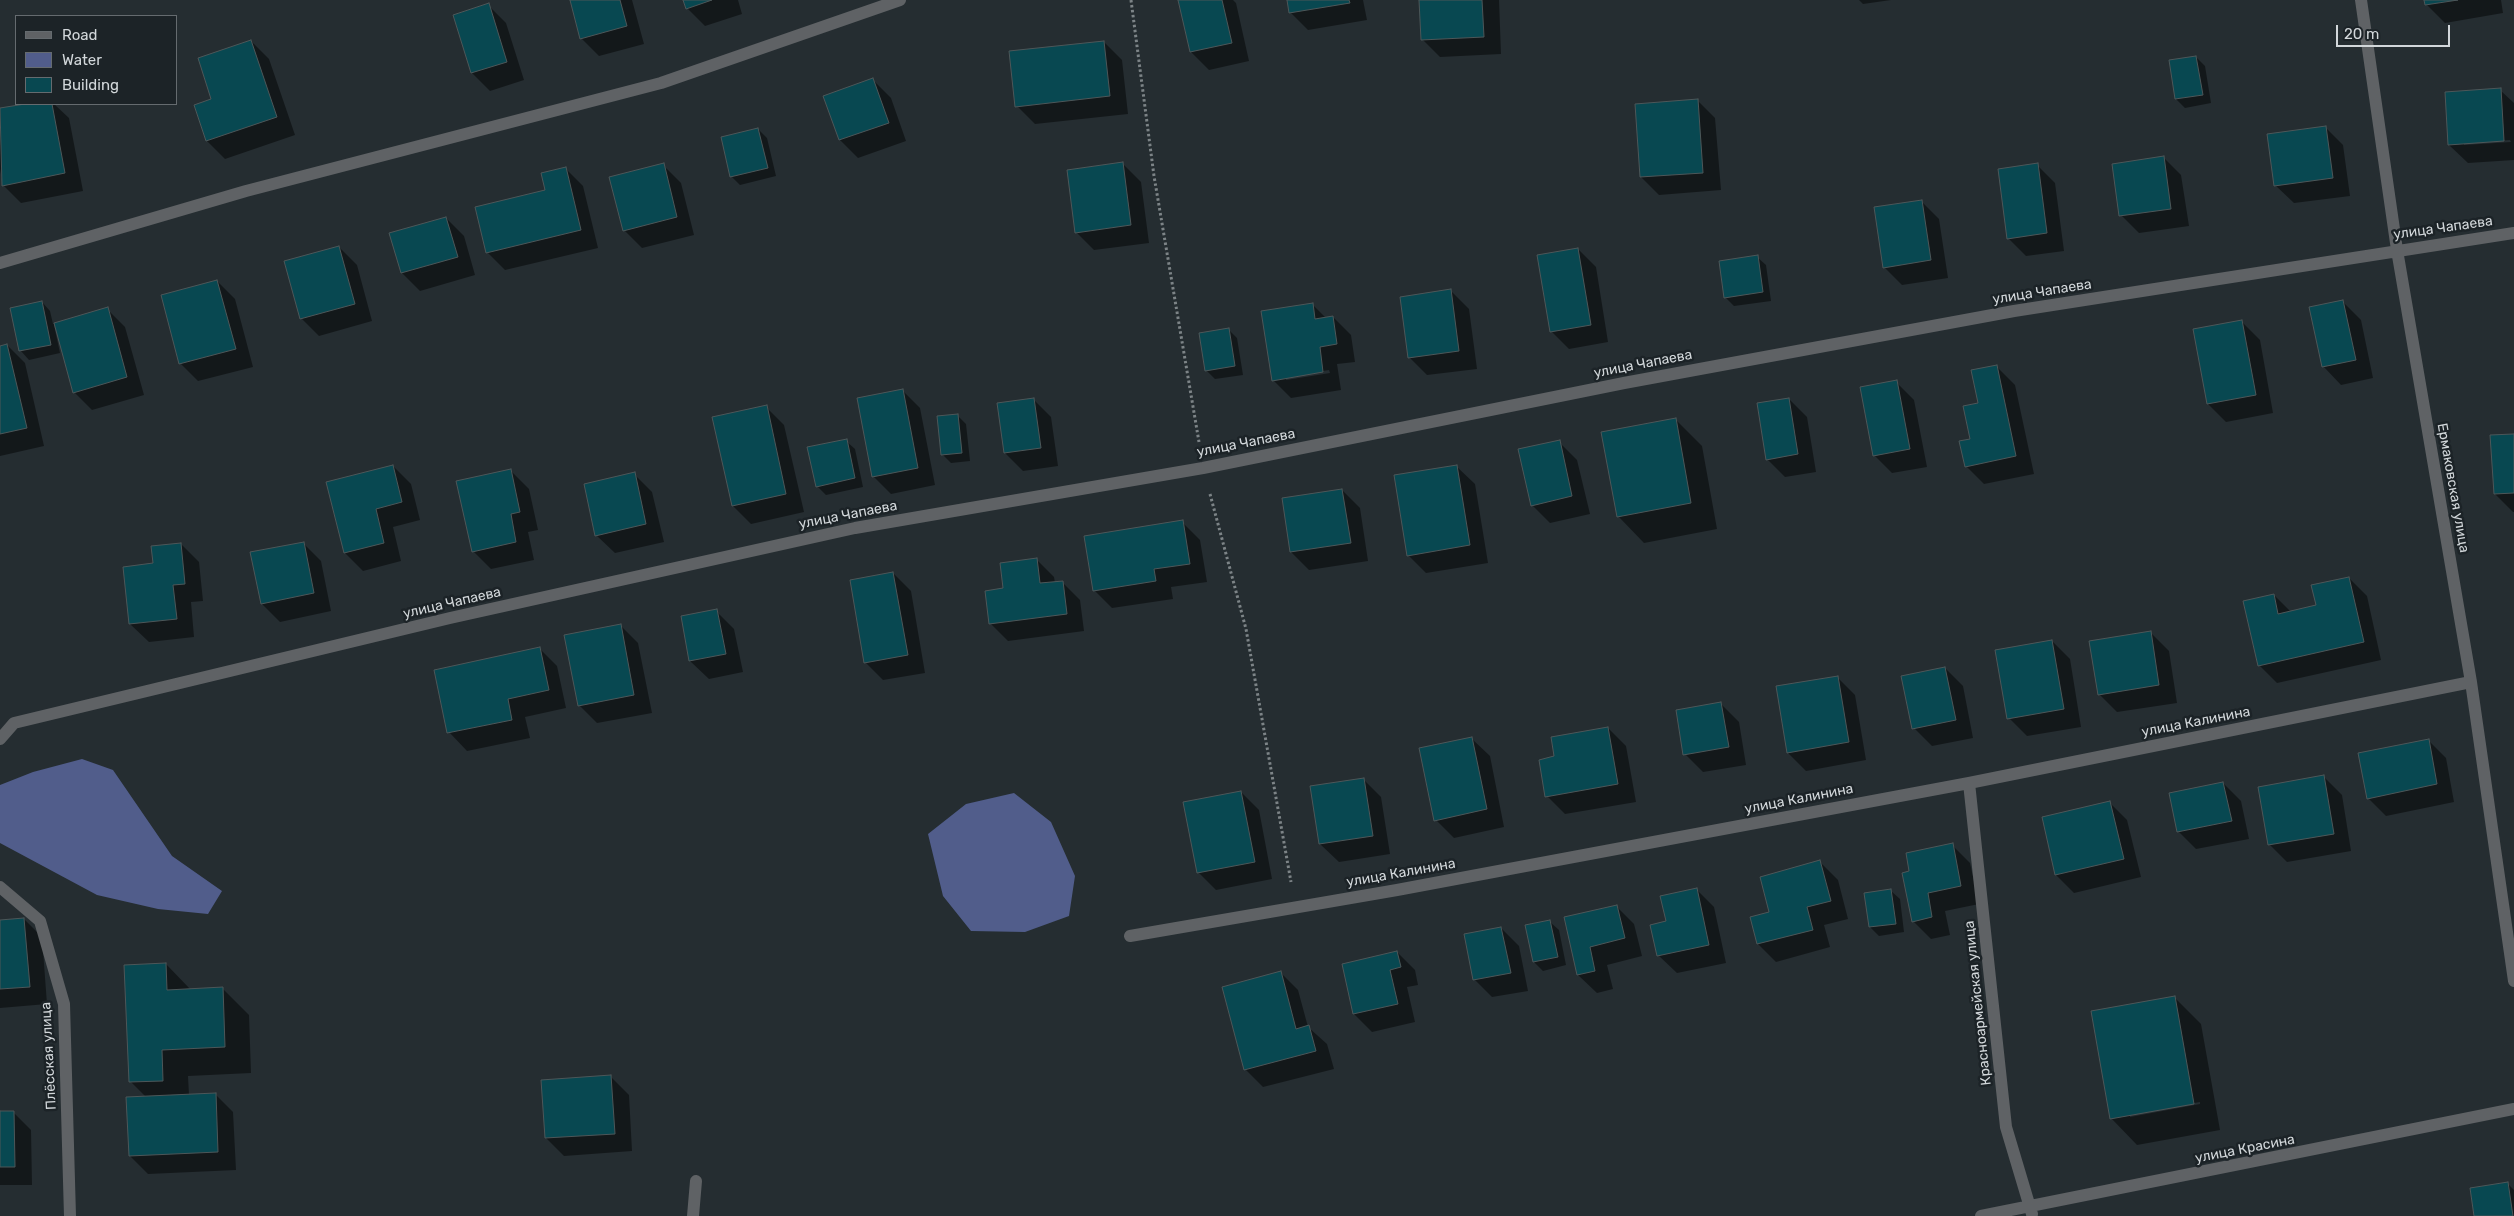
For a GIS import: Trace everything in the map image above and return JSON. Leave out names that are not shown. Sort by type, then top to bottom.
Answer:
[{"type":"street","points":[[0,263],[246,191],[661,83],[900,0]]},
{"type":"street","name":"Ермаковская улица","points":[[2362,0],[2397,250],[2471,682],[2514,981]]},
{"type":"street","name":"улица Чапаева","points":[[0,739],[14,723],[450,618],[855,528],[1203,468],[1624,383],[1995,315],[2514,233]]},
{"type":"street","name":"улица Калинина","points":[[1130,936],[1406,888],[1969,783],[2471,682]]},
{"type":"street","name":"Красноармейская улица","points":[[1969,783],[2006,1127],[2032,1212]]},
{"type":"street","name":"Плёсская улица","points":[[0,887],[40,921],[64,1004],[70,1216]]},
{"type":"street","name":"улица Красина","points":[[1981,1216],[2032,1212],[2514,1109]]},
{"type":"street","points":[[693,1216],[696,1181]]},
{"type":"water","points":[[82,759],[113,770],[172,856],[222,891],[208,914],[158,909],[97,895],[0,843],[0,785],[33,772]]},
{"type":"water","points":[[1014,793],[1051,822],[1075,876],[1069,916],[1025,932],[971,931],[943,896],[928,834],[966,804]]},
{"type":"building","points":[[570,0],[620,0],[627,26],[580,39]]},
{"type":"building","points":[[683,0],[712,0],[686,9]]},
{"type":"building","points":[[1178,0],[1222,0],[1232,43],[1190,52]]},
{"type":"building","points":[[1287,0],[1349,0],[1350,3],[1289,13]]},
{"type":"building","points":[[1419,0],[1482,0],[1484,37],[1421,40]]},
{"type":"building","points":[[2424,0],[2458,0],[2425,5]]},
{"type":"building","points":[[489,3],[507,62],[471,73],[453,15]]},
{"type":"building","points":[[251,40],[277,117],[206,141],[194,105],[211,99],[198,58]]},
{"type":"building","points":[[1104,41],[1110,96],[1015,107],[1009,51]]},
{"type":"building","points":[[2196,56],[2203,95],[2175,99],[2169,60]]},
{"type":"building","points":[[873,78],[889,123],[839,140],[823,96]]},
{"type":"building","points":[[2501,88],[2504,141],[2448,145],[2445,92]]},
{"type":"building","points":[[1698,99],[1703,173],[1640,177],[1635,104]]},
{"type":"building","points":[[19,105],[52,105],[65,173],[2,186],[0,108]]},
{"type":"building","points":[[2326,126],[2333,178],[2274,186],[2267,134]]},
{"type":"building","points":[[758,128],[768,168],[730,177],[721,137]]},
{"type":"building","points":[[2164,156],[2171,209],[2119,216],[2112,164]]},
{"type":"building","points":[[1123,162],[1131,225],[1075,233],[1067,170]]},
{"type":"building","points":[[664,163],[677,217],[623,231],[609,177]]},
{"type":"building","points":[[2038,163],[2047,233],[2007,239],[1998,169]]},
{"type":"building","points":[[566,167],[581,230],[486,253],[475,207],[545,190],[541,173]]},
{"type":"building","points":[[1922,200],[1931,260],[1883,268],[1874,207]]},
{"type":"building","points":[[446,217],[458,257],[401,273],[389,233]]},
{"type":"building","points":[[339,246],[355,304],[300,319],[284,261]]},
{"type":"building","points":[[1578,248],[1591,325],[1550,332],[1537,255]]},
{"type":"building","points":[[1758,255],[1763,292],[1724,298],[1719,261]]},
{"type":"building","points":[[217,280],[236,349],[179,364],[161,295]]},
{"type":"building","points":[[1451,289],[1459,351],[1408,358],[1400,297]]},
{"type":"building","points":[[2343,300],[2356,360],[2322,367],[2309,307]]},
{"type":"building","points":[[42,301],[51,345],[19,351],[10,308]]},
{"type":"building","points":[[1313,303],[1315,319],[1333,316],[1337,344],[1320,347],[1323,372],[1272,381],[1261,311]]},
{"type":"building","points":[[108,307],[127,377],[73,393],[54,323]]},
{"type":"building","points":[[2242,320],[2256,395],[2207,404],[2193,329]]},
{"type":"building","points":[[1229,328],[1235,366],[1205,371],[1199,333]]},
{"type":"building","points":[[7,344],[27,428],[0,434],[0,346]]},
{"type":"building","points":[[1997,365],[2016,456],[1965,467],[1959,441],[1970,439],[1963,406],[1978,403],[1971,370]]},
{"type":"building","points":[[1897,380],[1910,449],[1873,456],[1860,387]]},
{"type":"building","points":[[903,389],[918,468],[872,477],[857,398]]},
{"type":"building","points":[[1034,398],[1041,448],[1004,453],[997,403]]},
{"type":"building","points":[[1789,398],[1798,454],[1766,460],[1757,403]]},
{"type":"building","points":[[767,405],[786,494],[732,506],[712,417]]},
{"type":"building","points":[[958,414],[962,453],[941,455],[937,416]]},
{"type":"building","points":[[1676,418],[1691,503],[1617,517],[1601,432]]},
{"type":"building","points":[[2514,434],[2514,493],[2494,494],[2490,435]]},
{"type":"building","points":[[847,439],[855,478],[816,487],[807,447]]},
{"type":"building","points":[[1560,440],[1572,496],[1531,506],[1518,449]]},
{"type":"building","points":[[393,465],[402,502],[376,509],[384,543],[344,553],[326,482]]},
{"type":"building","points":[[1457,465],[1470,545],[1407,556],[1394,475]]},
{"type":"building","points":[[511,469],[520,512],[511,514],[516,542],[472,552],[456,481]]},
{"type":"building","points":[[635,472],[646,524],[595,536],[584,484]]},
{"type":"building","points":[[1342,489],[1351,543],[1290,552],[1282,498]]},
{"type":"building","points":[[1183,520],[1190,564],[1154,569],[1156,581],[1093,591],[1084,536]]},
{"type":"building","points":[[304,542],[314,593],[261,604],[250,552]]},
{"type":"building","points":[[181,543],[185,584],[173,585],[177,619],[129,624],[123,567],[153,563],[151,546]]},
{"type":"building","points":[[1037,558],[1040,583],[1063,581],[1067,614],[989,624],[985,591],[1003,588],[1000,563]]},
{"type":"building","points":[[893,572],[908,655],[864,663],[850,580]]},
{"type":"building","points":[[2349,577],[2364,642],[2258,666],[2243,601],[2274,594],[2278,614],[2316,605],[2311,585]]},
{"type":"building","points":[[717,609],[726,654],[689,661],[681,616]]},
{"type":"building","points":[[621,624],[634,695],[578,706],[564,635]]},
{"type":"building","points":[[2151,631],[2159,685],[2098,695],[2089,641]]},
{"type":"building","points":[[2052,640],[2064,709],[2007,719],[1995,650]]},
{"type":"building","points":[[540,647],[549,690],[508,699],[512,720],[447,733],[434,670]]},
{"type":"building","points":[[1945,667],[1956,720],[1912,729],[1901,676]]},
{"type":"building","points":[[1838,676],[1849,742],[1787,753],[1776,686]]},
{"type":"building","points":[[1721,702],[1729,747],[1683,755],[1676,710]]},
{"type":"building","points":[[1608,727],[1618,784],[1545,797],[1539,760],[1554,756],[1551,737]]},
{"type":"building","points":[[1472,737],[1487,809],[1434,821],[1419,748]]},
{"type":"building","points":[[2429,739],[2437,784],[2367,799],[2358,753]]},
{"type":"building","points":[[2324,775],[2334,834],[2268,845],[2258,787]]},
{"type":"building","points":[[1364,778],[1373,836],[1319,844],[1310,786]]},
{"type":"building","points":[[2223,782],[2232,821],[2177,832],[2169,793]]},
{"type":"building","points":[[1241,791],[1255,862],[1197,873],[1183,802]]},
{"type":"building","points":[[2110,801],[2124,859],[2055,875],[2042,817]]},
{"type":"building","points":[[1953,843],[1961,886],[1928,893],[1932,917],[1912,922],[1902,873],[1909,871],[1906,853]]},
{"type":"building","points":[[1820,860],[1831,901],[1807,907],[1813,930],[1757,944],[1750,917],[1769,912],[1760,877]]},
{"type":"building","points":[[1697,888],[1709,945],[1657,956],[1650,925],[1666,921],[1660,896]]},
{"type":"building","points":[[1891,889],[1896,924],[1869,927],[1864,893]]},
{"type":"building","points":[[1617,905],[1625,938],[1590,947],[1595,971],[1577,975],[1564,917]]},
{"type":"building","points":[[24,918],[30,987],[0,989],[0,920]]},
{"type":"building","points":[[1550,920],[1558,957],[1533,962],[1525,925]]},
{"type":"building","points":[[1501,927],[1511,973],[1473,980],[1464,934]]},
{"type":"building","points":[[1397,951],[1401,967],[1390,970],[1398,1004],[1353,1014],[1342,964]]},
{"type":"building","points":[[166,963],[167,990],[223,987],[225,1047],[162,1050],[163,1081],[129,1082],[124,965]]},
{"type":"building","points":[[1281,971],[1296,1029],[1309,1025],[1316,1051],[1244,1070],[1222,987]]},
{"type":"building","points":[[2175,996],[2194,1104],[2110,1119],[2091,1011]]},
{"type":"building","points":[[611,1075],[615,1134],[545,1138],[541,1080]]},
{"type":"building","points":[[216,1093],[218,1152],[129,1156],[126,1097]]},
{"type":"building","points":[[0,1111],[14,1111],[15,1167],[0,1167]]},
{"type":"building","points":[[2508,1182],[2513,1216],[2474,1216],[2470,1188]]}]
